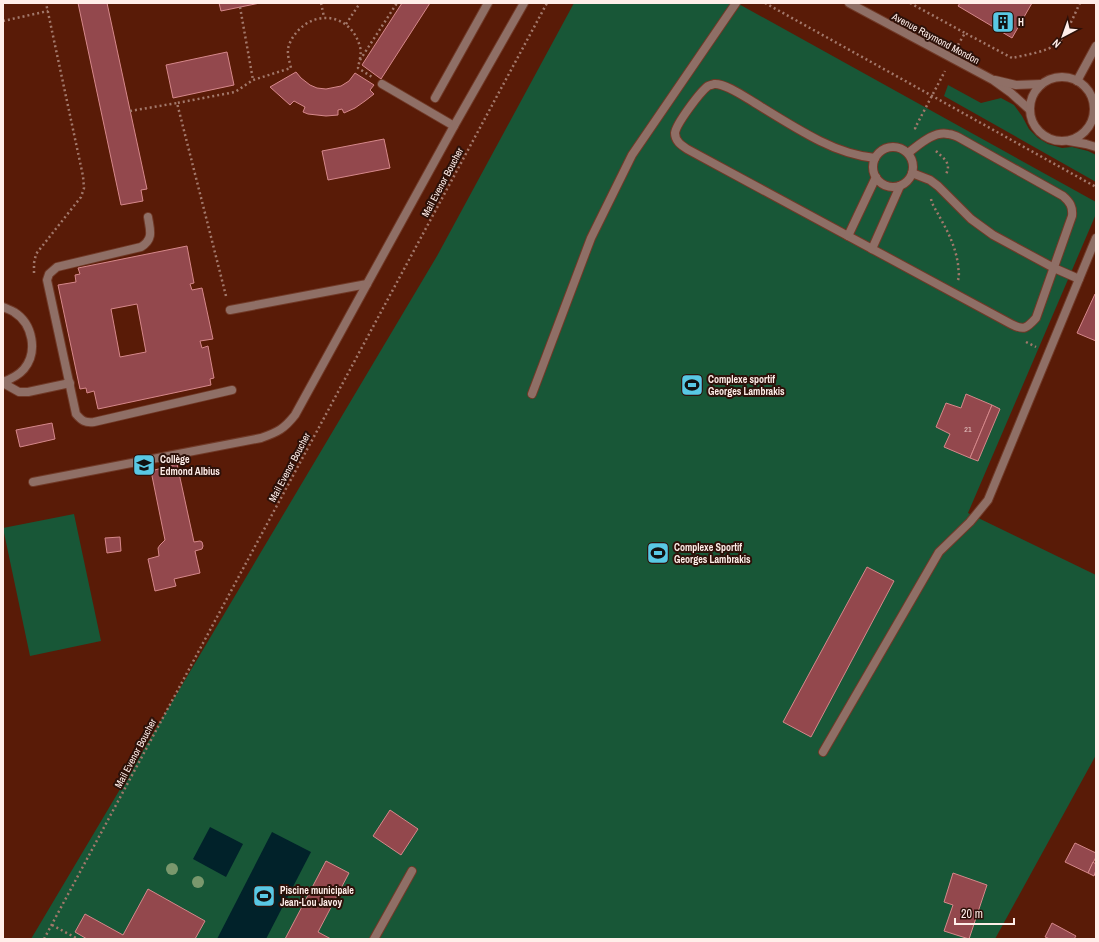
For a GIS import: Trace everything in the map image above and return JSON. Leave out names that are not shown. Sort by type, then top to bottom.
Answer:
[{"type":"street","points":[[435,98],[488,3]]},
{"type":"street","points":[[33,482],[261,438],[277,433],[288,424],[295,415],[454,126],[524,3]]},
{"type":"street","points":[[532,394],[591,238],[632,155],[736,3]]},
{"type":"street","name":"Avenue Raymond Mondon","points":[[849,3],[993,80],[1011,93],[1030,110]]},
{"type":"street","points":[[1077,81],[1096,46]]},
{"type":"street","points":[[1066,140],[1076,137],[1085,131],[1090,123],[1094,104],[1085,87],[1077,81],[1059,77],[1049,79],[1041,84],[1035,91],[1031,100],[1030,110],[1032,121],[1038,130],[1046,136],[1056,140],[1066,140],[1096,147]]},
{"type":"street","name":"Avenue Raymond Mondon","points":[[993,80],[1016,85],[1041,84]]},
{"type":"street","points":[[382,84],[454,126]]},
{"type":"street","points":[[875,158],[845,152],[820,141],[738,94],[723,86],[715,84],[709,85],[700,94],[677,126],[675,133],[676,139],[687,149],[1019,329],[1027,328],[1036,318],[1072,216],[1072,209],[1068,200],[958,137],[947,133],[934,135],[908,153]]},
{"type":"street","points":[[1093,114],[1096,124]]},
{"type":"street","points":[[890,147],[897,147],[908,153],[912,159],[913,166],[910,178],[905,183],[900,186],[886,186],[876,177],[873,164],[879,152],[890,147]]},
{"type":"street","points":[[912,173],[930,180],[938,186],[971,220],[993,235],[1054,268],[1079,279]]},
{"type":"street","points":[[848,236],[876,177]]},
{"type":"street","points":[[872,249],[900,186]]},
{"type":"street","points":[[148,217],[151,235],[146,244],[141,247],[57,267],[49,274],[47,280],[76,414],[87,423],[94,422],[232,390]]},
{"type":"street","points":[[823,752],[939,552],[970,522],[988,500],[1096,238]]},
{"type":"street","points":[[230,310],[368,284]]},
{"type":"street","points":[[3,307],[14,312],[24,321],[30,333],[32,346],[30,358],[24,369],[14,378],[3,383]]},
{"type":"street","points":[[3,383],[19,392],[28,392],[70,383]]},
{"type":"street","points":[[374,939],[412,871]]},
{"type":"path","points":[[35,280],[34,263],[36,254],[81,197],[84,188],[83,176],[46,3]]},
{"type":"path","points":[[321,3],[324,17]]},
{"type":"path","points":[[346,24],[360,3]]},
{"type":"path","points":[[360,60],[397,3]]},
{"type":"path","name":"Mail Evenor Boucher","points":[[44,939],[547,3]]},
{"type":"path","points":[[765,3],[1096,187]]},
{"type":"path","points":[[910,3],[1012,58],[1043,50],[1057,44],[1067,30],[1080,3]]},
{"type":"path","points":[[240,7],[253,80]]},
{"type":"path","points":[[3,21],[48,11]]},
{"type":"path","points":[[130,111],[235,92],[253,80],[290,68],[287,51],[293,37],[301,26],[314,19],[324,17],[335,19],[346,24],[354,34],[360,48],[358,68],[382,84]]},
{"type":"path","points":[[958,46],[965,33]]},
{"type":"path","points":[[177,102],[230,310]]},
{"type":"path","points":[[52,925],[78,939]]},
{"type":"green space","name":"Complexe sportif Georges Lambrakis","points":[[574,3],[737,3],[1096,202],[1096,214],[968,513],[1096,575],[1096,755],[995,939],[31,939],[437,256]]},
{"type":"green space","points":[[948,85],[981,103],[1001,98],[1014,105],[1029,129],[1038,138],[1048,144],[1062,148],[1072,147],[1088,151],[1096,155],[1096,182],[944,96]]},
{"type":"green space","points":[[74,514],[101,641],[30,656],[3,528]]},
{"type":"water","points":[[210,827],[243,844],[226,877],[193,859]]},
{"type":"water","name":"Piscine municipale Jean-Lou Javoy","points":[[272,832],[311,852],[266,939],[217,939]]},
{"type":"building","points":[[78,3],[107,3],[147,189],[141,190],[143,201],[121,205]]},
{"type":"building","points":[[219,3],[260,3],[221,11]]},
{"type":"building","points":[[402,3],[430,3],[381,79],[362,65]]},
{"type":"building","name":"H","points":[[960,3],[1032,3],[1012,38],[958,6]]},
{"type":"building","points":[[227,52],[234,85],[173,98],[166,65]]},
{"type":"building","points":[[296,72],[310,85],[317,88],[326,89],[341,86],[349,81],[355,73],[374,85],[370,90],[374,94],[355,108],[344,113],[342,109],[338,110],[338,115],[326,116],[308,114],[303,112],[305,107],[294,101],[290,105],[270,87]]},
{"type":"building","points":[[384,139],[390,168],[328,180],[322,151]]},
{"type":"building","points":[[187,246],[194,283],[190,284],[192,290],[202,288],[213,339],[200,341],[202,348],[208,346],[214,378],[210,379],[211,385],[98,409],[94,391],[87,393],[86,388],[80,389],[58,285],[76,282],[75,275],[80,274],[78,268]],"holes":[[[137,304],[146,352],[120,357],[111,309]]]},
{"type":"building","points":[[1096,294],[1096,341],[1077,333]]},
{"type":"building","points":[[966,394],[992,405],[970,458],[944,447],[950,434],[936,427],[946,403],[961,408]]},
{"type":"building","points":[[992,405],[1000,409],[978,461],[970,458]]},
{"type":"building","points":[[52,423],[55,439],[20,447],[16,430]]},
{"type":"building","points":[[177,464],[194,542],[200,541],[202,542],[203,546],[202,549],[195,551],[200,573],[174,579],[176,586],[155,591],[148,559],[159,556],[158,548],[165,540],[151,471]]},
{"type":"building","points":[[120,537],[121,551],[107,553],[105,538]]},
{"type":"building","points":[[867,567],[894,581],[811,737],[783,722]]},
{"type":"building","points":[[390,810],[418,829],[401,855],[373,836]]},
{"type":"building","points":[[1075,843],[1096,853],[1096,857],[1088,873],[1065,862]]},
{"type":"building","points":[[326,861],[349,873],[318,932],[331,939],[285,939]]},
{"type":"building","points":[[1093,862],[1096,864],[1094,876],[1088,873]]},
{"type":"building","points":[[953,873],[987,885],[969,939],[944,931],[953,905],[944,902]]},
{"type":"building","points":[[148,889],[205,921],[195,939],[87,939],[75,932],[85,914],[123,935]]},
{"type":"building","points":[[1052,923],[1076,936],[1074,939],[1050,939],[1045,937]]},
{"type":"place","name":"H","points":[[1003,22]]},
{"type":"place","name":"Complexe sportif Georges Lambrakis","points":[[692,385]]},
{"type":"place","name":"Collège Edmond Albius","points":[[144,465]]},
{"type":"place","name":"Complexe Sportif Georges Lambrakis","points":[[658,553]]},
{"type":"place","name":"Piscine municipale Jean-Lou Javoy","points":[[264,896]]}]
